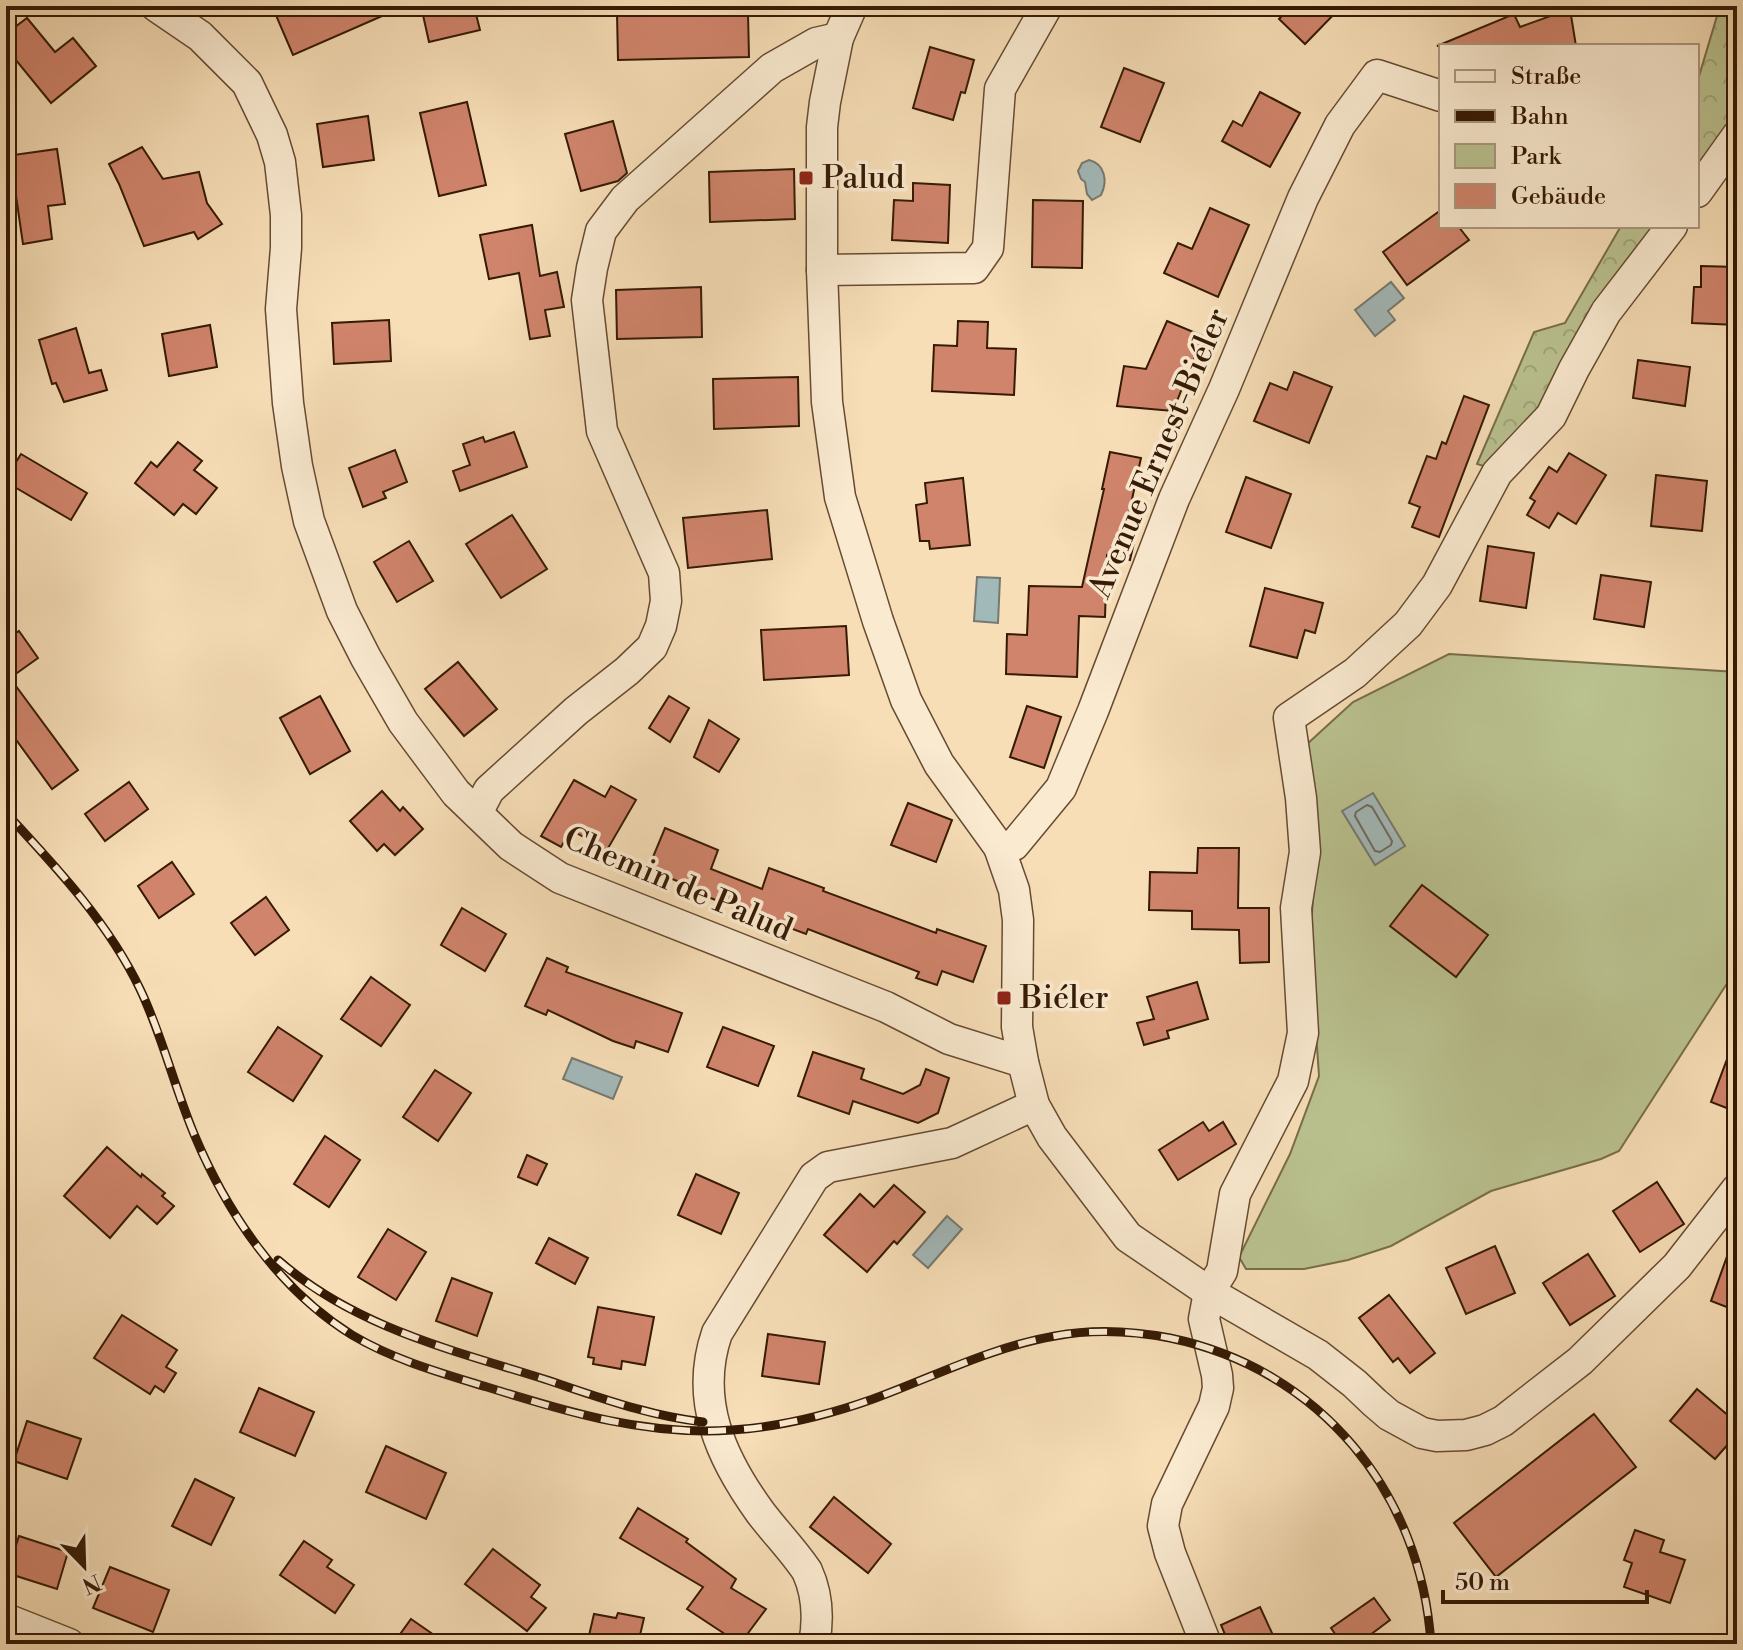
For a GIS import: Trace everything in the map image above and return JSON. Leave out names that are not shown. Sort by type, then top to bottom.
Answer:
[{"type":"street","name":"Chemin de Palud","points":[[156,6],[200,36],[247,83],[272,135],[280,162],[286,215],[281,309],[288,403],[309,521],[342,611],[366,658],[406,726],[456,793],[511,846],[560,878],[886,1007],[949,1039],[1023,1062]]},
{"type":"street","points":[[852,6],[838,38],[822,127],[822,270],[827,402],[840,497],[906,700],[939,764],[999,847],[1014,890],[1018,920],[1017,1027],[1034,1105],[1052,1137],[1128,1237],[1209,1292],[1318,1355],[1405,1425],[1437,1436],[1466,1435],[1503,1421],[1580,1361],[1677,1266],[1737,1189]]},
{"type":"street","points":[[822,270],[974,268],[988,248],[1000,89],[1047,6]]},
{"type":"street","points":[[477,813],[489,790],[652,647],[661,626],[666,601],[664,573],[602,431],[587,300],[601,231],[625,199],[772,68],[816,43],[838,38]]},
{"type":"street","name":"Avenue Ernest-Biéler","points":[[999,847],[1014,845],[1061,788],[1174,499],[1224,389],[1303,198],[1340,125],[1377,75],[1439,95]]},
{"type":"street","points":[[1699,189],[1737,136]]},
{"type":"street","points":[[1206,1644],[1170,1553],[1163,1526],[1167,1504],[1217,1397],[1217,1375],[1204,1319],[1209,1292],[1222,1271],[1235,1194],[1293,1081],[1303,1033],[1296,908],[1305,852],[1301,798],[1289,718],[1355,673],[1408,624],[1437,585],[1497,473],[1551,416],[1606,312],[1670,228]]},
{"type":"street","points":[[814,1644],[817,1603],[812,1581],[743,1486],[726,1456],[713,1423],[707,1384],[711,1350],[717,1333],[814,1177],[828,1167],[952,1143],[1034,1105]]},
{"type":"street","points":[[6,1619],[69,1644]]},
{"type":"green space","points":[[1720,6],[1737,6],[1737,117],[1699,164],[1699,76]]},
{"type":"green space","points":[[1620,228],[1657,228],[1546,408],[1493,469],[1477,464],[1534,332],[1565,323]]},
{"type":"green space","points":[[1449,654],[1737,672],[1737,968],[1619,1151],[1491,1191],[1391,1246],[1348,1260],[1304,1269],[1246,1269],[1239,1257],[1290,1154],[1319,1076],[1310,945],[1315,866],[1305,746],[1353,702]]},
{"type":"water","points":[[1089,160],[1099,165],[1104,179],[1101,195],[1092,200],[1078,171],[1082,163]]},
{"type":"water","points":[[1391,282],[1404,298],[1388,311],[1395,320],[1375,336],[1355,310]]},
{"type":"water","points":[[977,577],[1000,578],[998,623],[974,621]]},
{"type":"water","points":[[1373,793],[1405,846],[1375,865],[1342,811]]},
{"type":"water","points":[[572,1058],[622,1077],[613,1099],[563,1079]]},
{"type":"water","points":[[947,1216],[962,1229],[928,1268],[913,1255]]},
{"type":"building","points":[[272,6],[405,6],[293,55]]},
{"type":"building","points":[[421,6],[474,6],[480,30],[429,42]]},
{"type":"building","points":[[1291,6],[1342,6],[1305,44],[1279,19]]},
{"type":"building","points":[[1570,9],[1576,44],[1442,44],[1514,14],[1520,27]]},
{"type":"building","points":[[748,13],[749,57],[618,60],[617,14]]},
{"type":"building","points":[[27,18],[55,52],[73,38],[96,66],[51,103],[6,48],[6,34]]},
{"type":"building","points":[[930,47],[974,60],[965,93],[961,92],[953,120],[913,108]]},
{"type":"building","points":[[1124,68],[1164,83],[1140,142],[1101,127]]},
{"type":"building","points":[[1260,92],[1300,113],[1270,167],[1222,141],[1233,121],[1242,126]]},
{"type":"building","points":[[467,102],[486,185],[439,196],[420,113]]},
{"type":"building","points":[[368,116],[374,160],[323,167],[317,124]]},
{"type":"building","points":[[613,121],[627,173],[618,181],[581,191],[565,134]]},
{"type":"building","points":[[142,147],[163,179],[199,172],[207,203],[222,224],[198,239],[194,232],[144,246],[109,164]]},
{"type":"building","points":[[57,149],[65,204],[48,206],[52,239],[23,244],[15,189],[11,190],[6,156]]},
{"type":"building","points":[[794,169],[795,219],[710,222],[709,172]]},
{"type":"building","points":[[913,183],[950,185],[948,243],[892,240],[894,200],[913,201]]},
{"type":"building","points":[[1033,200],[1083,201],[1082,268],[1032,267]]},
{"type":"building","points":[[1210,208],[1249,225],[1218,297],[1164,273],[1178,243],[1192,249]]},
{"type":"building","points":[[1439,211],[1439,228],[1460,228],[1469,240],[1407,285],[1383,252]]},
{"type":"building","points":[[532,225],[540,276],[557,272],[564,307],[545,310],[550,336],[530,339],[519,273],[489,279],[480,235]]},
{"type":"building","points":[[1701,266],[1737,267],[1737,325],[1692,323],[1694,287],[1701,287]]},
{"type":"building","points":[[701,287],[702,337],[617,339],[616,290]]},
{"type":"building","points":[[389,320],[391,361],[334,364],[332,323]]},
{"type":"building","points":[[958,321],[988,322],[987,348],[1016,349],[1014,395],[932,391],[934,345],[957,346]]},
{"type":"building","points":[[1167,321],[1203,336],[1173,411],[1117,406],[1124,366],[1146,369]]},
{"type":"building","points":[[210,325],[217,367],[169,376],[162,334]]},
{"type":"building","points":[[76,328],[89,373],[101,370],[107,390],[64,402],[56,383],[52,384],[39,340]]},
{"type":"building","points":[[1638,360],[1690,367],[1685,406],[1633,398]]},
{"type":"building","points":[[1294,372],[1332,387],[1309,443],[1254,421],[1270,383],[1287,390]]},
{"type":"building","points":[[798,377],[799,426],[714,429],[713,379]]},
{"type":"building","points":[[1464,396],[1489,405],[1439,537],[1412,527],[1420,507],[1409,503],[1427,456],[1436,459],[1442,442],[1446,444]]},
{"type":"building","points":[[514,432],[527,467],[460,491],[453,471],[470,465],[463,444],[483,437],[485,442]]},
{"type":"building","points":[[178,442],[202,461],[194,470],[217,488],[196,514],[183,504],[174,515],[135,483],[151,462],[157,467]]},
{"type":"building","points":[[395,450],[407,482],[383,492],[386,498],[363,507],[349,468]]},
{"type":"building","points":[[1110,452],[1141,458],[1129,513],[1140,516],[1130,560],[1107,555],[1105,617],[1079,616],[1077,677],[1006,674],[1007,634],[1027,635],[1029,586],[1082,587]]},
{"type":"building","points":[[1569,453],[1606,475],[1576,524],[1558,513],[1549,528],[1527,515],[1535,501],[1530,498],[1549,467],[1557,472]]},
{"type":"building","points":[[21,454],[87,493],[71,520],[6,482]]},
{"type":"building","points":[[1656,475],[1707,481],[1702,531],[1651,526]]},
{"type":"building","points":[[1246,477],[1291,494],[1271,548],[1226,532]]},
{"type":"building","points":[[963,478],[970,545],[930,549],[929,541],[920,541],[916,505],[927,503],[925,483]]},
{"type":"building","points":[[767,510],[772,559],[688,568],[683,518]]},
{"type":"building","points":[[512,515],[547,569],[501,598],[466,544]]},
{"type":"building","points":[[409,541],[433,581],[397,602],[374,562]]},
{"type":"building","points":[[1488,546],[1534,553],[1526,608],[1480,601]]},
{"type":"building","points":[[1601,575],[1651,582],[1644,627],[1594,619]]},
{"type":"building","points":[[1265,588],[1323,603],[1315,633],[1305,630],[1297,658],[1250,646]]},
{"type":"building","points":[[846,626],[849,675],[764,680],[761,630]]},
{"type":"building","points":[[19,631],[38,658],[10,678],[78,770],[52,789],[6,726],[6,640]]},
{"type":"building","points":[[458,662],[497,709],[464,736],[425,689]]},
{"type":"building","points":[[320,696],[350,751],[310,774],[280,718]]},
{"type":"building","points":[[669,696],[689,708],[670,742],[649,728]]},
{"type":"building","points":[[1027,706],[1061,717],[1044,768],[1010,757]]},
{"type":"building","points":[[709,720],[739,739],[719,772],[694,757]]},
{"type":"building","points":[[574,780],[605,797],[611,786],[636,800],[607,850],[571,830],[561,847],[541,836]]},
{"type":"building","points":[[129,782],[148,809],[105,841],[85,814]]},
{"type":"building","points":[[382,791],[400,811],[403,807],[423,829],[395,855],[384,844],[377,851],[350,821]]},
{"type":"building","points":[[908,803],[952,820],[936,862],[891,845]]},
{"type":"building","points":[[665,828],[718,850],[711,869],[762,889],[769,868],[936,933],[937,929],[986,946],[973,982],[942,971],[937,985],[916,978],[919,972],[808,929],[806,934],[734,907],[648,869]]},
{"type":"building","points":[[1198,848],[1239,848],[1238,908],[1269,908],[1269,962],[1240,963],[1239,930],[1192,929],[1192,911],[1149,910],[1150,872],[1197,873]]},
{"type":"building","points":[[172,862],[194,894],[159,918],[138,886]]},
{"type":"building","points":[[1422,885],[1488,935],[1456,977],[1390,926]]},
{"type":"building","points":[[266,897],[289,930],[255,955],[231,923]]},
{"type":"building","points":[[462,908],[506,934],[485,971],[441,945]]},
{"type":"building","points":[[547,958],[568,967],[566,972],[682,1013],[668,1052],[636,1041],[634,1048],[548,1010],[546,1015],[525,1006]]},
{"type":"building","points":[[371,977],[410,1005],[381,1046],[341,1019]]},
{"type":"building","points":[[1197,982],[1208,1019],[1167,1031],[1169,1038],[1144,1045],[1137,1023],[1154,1019],[1147,997]]},
{"type":"building","points":[[278,1027],[322,1056],[293,1101],[248,1072]]},
{"type":"building","points":[[723,1027],[774,1046],[758,1086],[707,1067]]},
{"type":"building","points":[[1737,1039],[1737,1112],[1711,1102]]},
{"type":"building","points":[[813,1052],[864,1069],[861,1079],[903,1094],[920,1085],[926,1069],[949,1078],[938,1113],[918,1123],[853,1101],[849,1114],[798,1096]]},
{"type":"building","points":[[435,1070],[471,1093],[438,1141],[403,1117]]},
{"type":"building","points":[[1203,1122],[1209,1131],[1223,1122],[1236,1144],[1178,1180],[1159,1150]]},
{"type":"building","points":[[325,1136],[360,1160],[329,1207],[294,1184]]},
{"type":"building","points":[[107,1147],[165,1193],[162,1196],[174,1206],[157,1224],[137,1206],[110,1238],[64,1196]]},
{"type":"building","points":[[527,1155],[547,1164],[537,1185],[518,1177]]},
{"type":"building","points":[[696,1174],[739,1193],[721,1234],[678,1215]]},
{"type":"building","points":[[1657,1182],[1684,1224],[1640,1252],[1613,1211]]},
{"type":"building","points":[[894,1185],[925,1212],[867,1272],[824,1235],[860,1194],[874,1207]]},
{"type":"building","points":[[388,1229],[426,1252],[396,1300],[358,1277]]},
{"type":"building","points":[[1734,1237],[1737,1237],[1737,1311],[1711,1301]]},
{"type":"building","points":[[549,1238],[588,1258],[575,1284],[536,1263]]},
{"type":"building","points":[[1495,1246],[1515,1293],[1466,1314],[1446,1268]]},
{"type":"building","points":[[1588,1254],[1615,1296],[1570,1325],[1543,1283]]},
{"type":"building","points":[[452,1278],[492,1293],[477,1336],[436,1321]]},
{"type":"building","points":[[1389,1295],[1435,1353],[1410,1373],[1398,1358],[1393,1362],[1359,1318]]},
{"type":"building","points":[[598,1307],[654,1317],[645,1365],[622,1361],[621,1369],[593,1364],[594,1358],[588,1357]]},
{"type":"building","points":[[122,1315],[177,1350],[166,1367],[176,1373],[164,1392],[155,1386],[150,1394],[94,1358]]},
{"type":"building","points":[[768,1334],[825,1342],[819,1384],[762,1376]]},
{"type":"building","points":[[259,1388],[314,1412],[295,1456],[240,1432]]},
{"type":"building","points":[[1697,1389],[1737,1423],[1737,1434],[1715,1459],[1670,1421]]},
{"type":"building","points":[[1594,1414],[1636,1467],[1496,1577],[1454,1523]]},
{"type":"building","points":[[27,1421],[81,1439],[67,1479],[14,1461]]},
{"type":"building","points":[[386,1446],[446,1473],[426,1519],[366,1492]]},
{"type":"building","points":[[195,1479],[234,1498],[211,1545],[172,1526]]},
{"type":"building","points":[[834,1497],[891,1544],[868,1573],[810,1527]]},
{"type":"building","points":[[638,1508],[688,1539],[686,1542],[736,1579],[731,1588],[766,1609],[740,1644],[687,1609],[703,1587],[620,1538]]},
{"type":"building","points":[[1635,1530],[1664,1540],[1660,1552],[1685,1560],[1670,1603],[1624,1587],[1632,1563],[1624,1560]]},
{"type":"building","points":[[19,1536],[68,1552],[57,1589],[7,1573]]},
{"type":"building","points":[[304,1541],[332,1560],[327,1567],[354,1585],[335,1613],[280,1575]]},
{"type":"building","points":[[493,1549],[540,1585],[531,1597],[546,1608],[527,1631],[465,1584]]},
{"type":"building","points":[[110,1567],[169,1590],[153,1632],[93,1608]]},
{"type":"building","points":[[1374,1598],[1390,1620],[1358,1644],[1342,1644],[1331,1628]]},
{"type":"building","points":[[1260,1607],[1277,1644],[1229,1644],[1221,1625]]},
{"type":"building","points":[[618,1613],[644,1618],[638,1644],[587,1644],[594,1614],[616,1618]]},
{"type":"building","points":[[411,1619],[447,1644],[393,1644]]},
{"type":"railway","points":[[6,813],[80,896],[127,964],[155,1024],[194,1134],[239,1220],[278,1272],[325,1316],[352,1335],[418,1365],[547,1405],[638,1426],[700,1431],[768,1426],[821,1415],[873,1399],[1008,1347],[1055,1336],[1112,1332],[1170,1338],[1224,1354],[1273,1378],[1316,1408],[1353,1446],[1384,1489],[1407,1536],[1423,1588],[1431,1644]]},
{"type":"railway","points":[[278,1260],[339,1303],[438,1346],[622,1405],[703,1422]]},
{"type":"place","name":"Palud","points":[[806,178]]},
{"type":"place","name":"Biéler","points":[[1004,998]]}]
